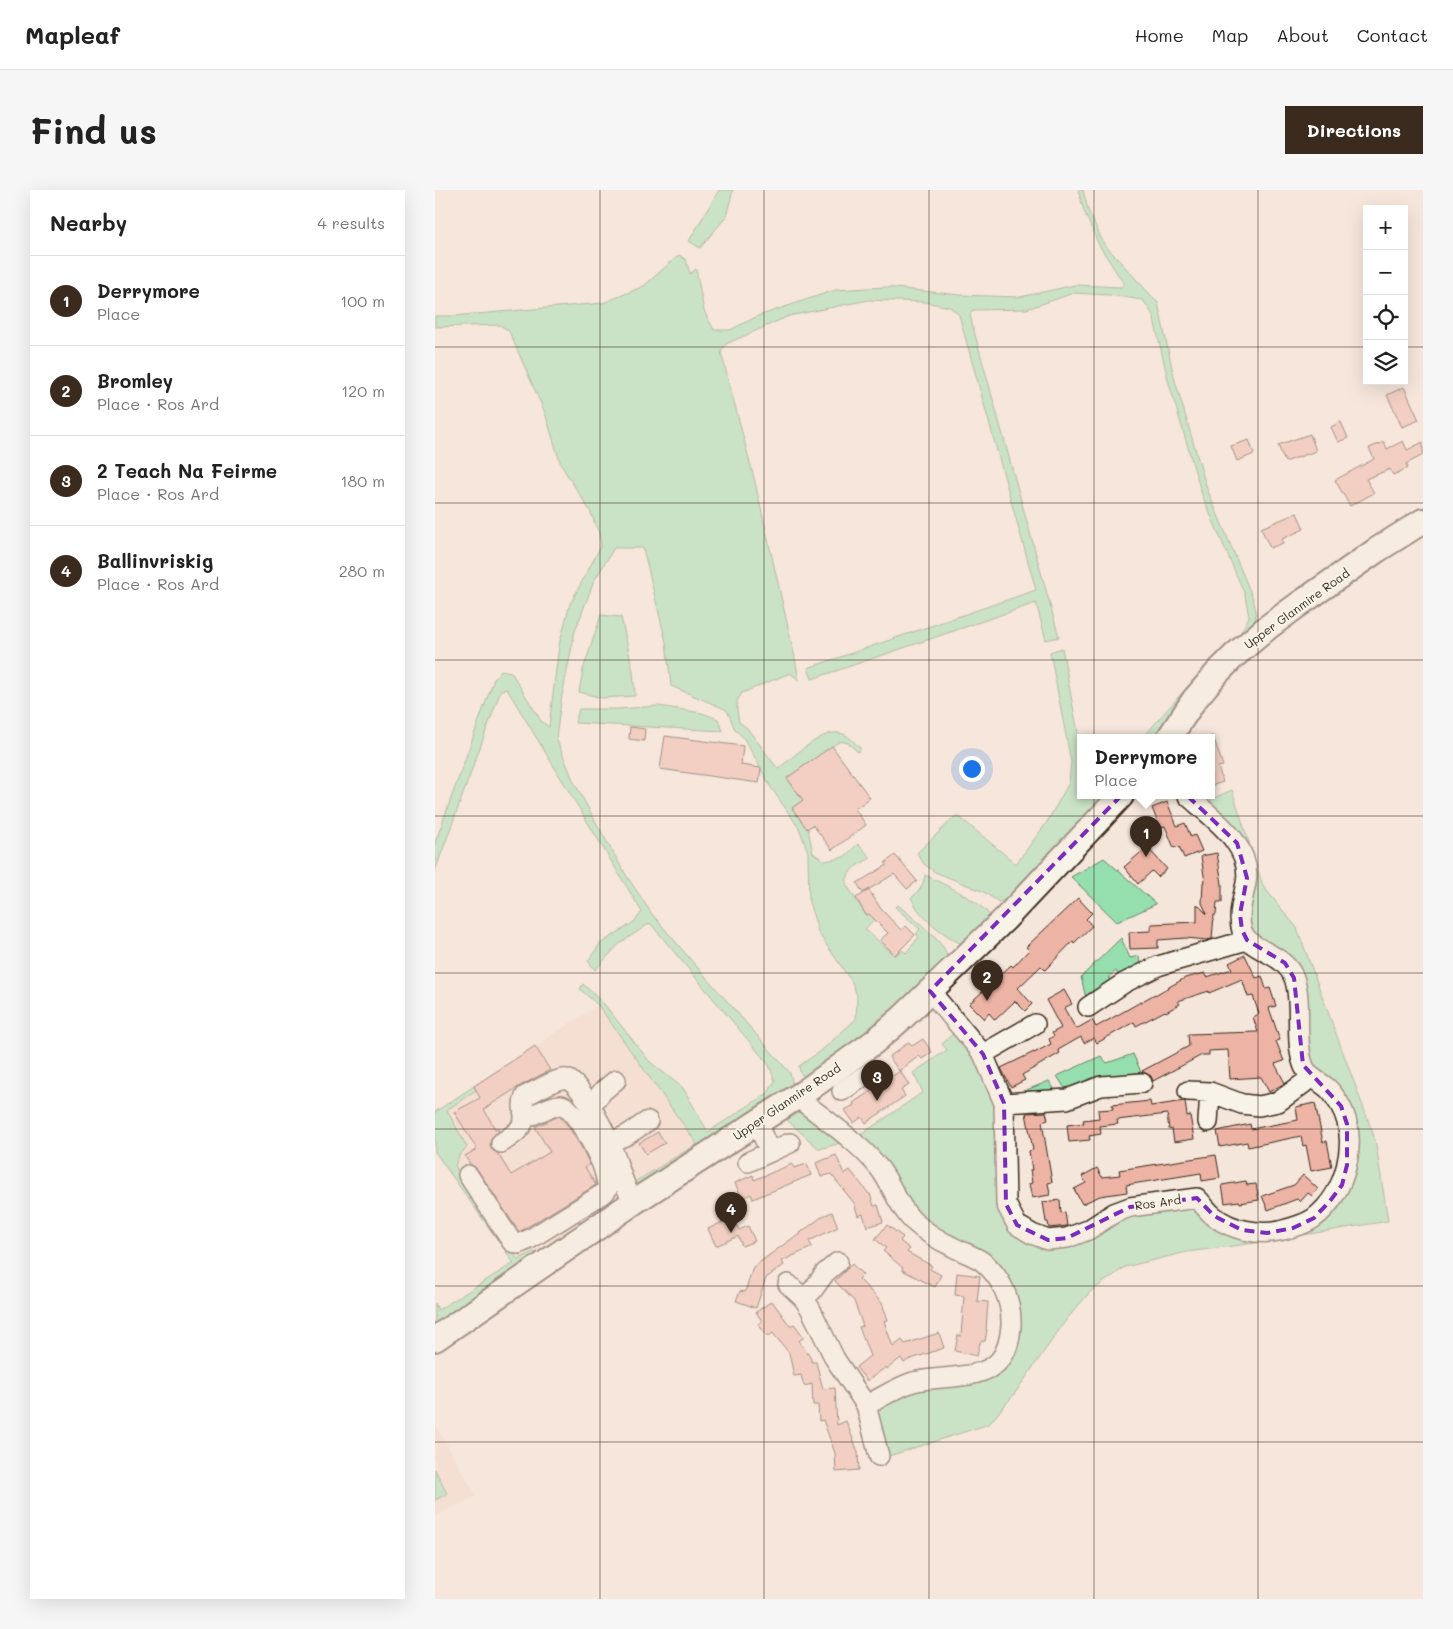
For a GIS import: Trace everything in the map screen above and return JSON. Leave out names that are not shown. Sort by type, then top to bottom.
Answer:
[{"type":"main road","name":"Upper Glanmire Road","points":[[1172,734],[1194,700],[1235,654],[1298,605],[1377,550],[1423,521]]},
{"type":"main road","name":"Upper Glanmire Road","points":[[435,1339],[634,1202],[797,1097],[854,1077],[874,1042],[1005,919],[1118,799]]},
{"type":"street","points":[[1188,1091],[1210,1092],[1242,1104],[1259,1106],[1278,1102],[1311,1078],[1303,1065],[1299,1044],[1297,996],[1294,978],[1285,963],[1247,940],[1242,930],[1240,914],[1247,878],[1245,860],[1237,843],[1191,799]]},
{"type":"street","points":[[1088,1007],[1124,983],[1158,966],[1247,940]]},
{"type":"street","name":"Ros Ard","points":[[930,991],[983,1054],[1005,1103],[1006,1204],[1017,1224],[1032,1234],[1048,1240],[1067,1238],[1088,1230],[1114,1213],[1130,1207],[1197,1198],[1214,1216],[1242,1230],[1267,1233],[1293,1228],[1314,1218],[1342,1185],[1347,1165],[1349,1144],[1347,1124],[1341,1106],[1328,1088],[1311,1078]]},
{"type":"street","points":[[983,1054],[1035,1024]]},
{"type":"street","points":[[501,1143],[522,1126],[524,1118],[522,1104],[525,1096],[559,1080],[567,1079],[576,1084],[591,1105],[615,1156],[624,1185],[634,1202]]},
{"type":"street","points":[[591,1105],[616,1080]]},
{"type":"street","points":[[1005,1103],[1067,1099],[1101,1086],[1142,1083]]},
{"type":"street","points":[[1208,1122],[1210,1092]]},
{"type":"street","points":[[797,1097],[860,1148],[879,1168],[891,1185],[902,1208],[912,1219],[938,1240],[982,1261],[995,1274],[1006,1292],[1009,1302],[1011,1318],[1008,1348],[1000,1360],[991,1368],[978,1374],[928,1379],[910,1383],[866,1405]]},
{"type":"street","points":[[468,1175],[512,1242],[519,1244],[604,1193],[608,1188],[600,1158],[572,1112],[565,1106],[558,1104],[533,1116],[524,1118]]},
{"type":"street","points":[[608,1143],[648,1121]]},
{"type":"street","points":[[757,1123],[770,1152]]},
{"type":"street","points":[[748,1162],[790,1143]]},
{"type":"street","points":[[558,1222],[573,1244]]},
{"type":"street","points":[[803,1298],[825,1273],[838,1262]]},
{"type":"street","points":[[788,1284],[803,1298],[810,1308],[835,1358],[866,1405],[879,1456]]},
{"type":"highlighted area","points":[[1153,763],[1237,843],[1247,878],[1240,914],[1242,930],[1247,940],[1285,963],[1294,978],[1303,1065],[1341,1106],[1347,1124],[1347,1165],[1342,1185],[1330,1201],[1314,1218],[1293,1228],[1267,1233],[1242,1230],[1214,1216],[1197,1198],[1130,1207],[1067,1238],[1048,1240],[1017,1225],[1006,1204],[1004,1103],[983,1054],[930,991]]},
{"type":"shaded area","points":[[598,1005],[697,1144],[633,1183],[620,1187],[618,1201],[538,1256],[535,1250],[515,1263],[435,1152],[435,1112]]},
{"type":"shaded area","points":[[435,1424],[476,1496],[435,1516]]},
{"type":"green space","points":[[719,190],[733,190],[726,217],[700,248],[689,241]]},
{"type":"green space","points":[[1078,190],[1083,190],[1088,210],[1104,244],[1158,303],[1174,377],[1207,489],[1254,602],[1256,616],[1253,624],[1248,634],[1156,734],[1146,734],[1212,659],[1241,632],[1249,617],[1245,595],[1202,495],[1168,380],[1153,315],[1143,300],[1109,295],[1074,293],[1027,309],[973,310],[970,313],[1059,637],[1046,640],[1036,603],[812,679],[808,668],[1036,590],[959,315],[950,307],[925,302],[868,300],[789,316],[726,344],[721,352],[754,478],[799,680],[790,673],[742,693],[737,701],[739,722],[747,728],[778,769],[815,740],[832,733],[845,735],[861,749],[858,752],[848,743],[840,741],[787,778],[803,800],[792,808],[808,829],[813,853],[825,861],[844,857],[858,844],[871,858],[852,870],[846,884],[866,915],[879,907],[882,911],[865,929],[895,956],[902,950],[906,953],[919,937],[916,934],[920,929],[895,907],[898,905],[931,933],[944,948],[950,964],[889,1019],[812,1077],[803,1076],[799,1066],[822,1050],[856,1019],[857,996],[852,982],[819,934],[809,902],[808,852],[799,828],[770,786],[743,737],[735,730],[727,710],[671,686],[666,642],[643,548],[614,548],[594,581],[575,631],[561,701],[556,738],[574,782],[599,828],[626,875],[652,914],[790,1073],[793,1085],[789,1093],[634,1186],[633,1183],[697,1144],[598,1005],[580,989],[583,984],[604,1004],[649,1061],[683,1088],[708,1132],[768,1093],[775,1081],[769,1065],[650,923],[619,944],[595,970],[588,961],[600,944],[634,922],[642,912],[507,689],[501,690],[435,871],[435,843],[494,679],[501,670],[511,672],[541,721],[549,727],[559,645],[570,604],[601,546],[599,533],[590,511],[561,465],[545,413],[509,331],[500,325],[435,327],[435,316],[603,303],[644,286],[679,255],[686,260],[690,274],[696,269],[704,311],[714,330],[730,330],[758,316],[835,290],[885,287],[960,295],[1020,297],[1075,285],[1121,287],[1124,284],[1099,245],[1084,211]]},
{"type":"green space","points":[[601,615],[621,617],[633,671],[635,696],[602,698],[579,692],[583,670]]},
{"type":"green space","points":[[1062,648],[1078,734],[1077,799],[1104,799],[1007,900],[999,902],[982,891],[935,872],[924,864],[917,853],[957,815],[1016,864],[1047,822],[1069,783],[1071,762],[1050,652]]},
{"type":"green space","points":[[659,706],[702,713],[718,719],[723,731],[575,723],[579,709]]},
{"type":"green space","points":[[1232,790],[1263,886],[1297,928],[1375,1139],[1388,1221],[1187,1252],[1125,1267],[1090,1292],[1066,1320],[1015,1393],[989,1424],[886,1457],[873,1408],[931,1384],[998,1370],[1011,1293],[920,1221],[856,1138],[923,1092],[913,1073],[947,1050],[942,1044],[957,1030],[979,1060],[1000,1107],[1003,1210],[1044,1242],[1130,1207],[1197,1198],[1220,1220],[1286,1229],[1342,1185],[1345,1118],[1313,1079],[1294,980],[1246,927],[1251,884],[1203,803]]},
{"type":"green space","points":[[1104,858],[1156,904],[1117,922],[1071,877]]},
{"type":"green space","points":[[925,875],[970,899],[991,917],[965,946],[947,936],[929,922],[911,898],[921,888]]},
{"type":"green space","points":[[1121,938],[1130,958],[1139,956],[1143,974],[1120,978],[1116,971],[1109,977],[1113,990],[1088,1007],[1081,977]]},
{"type":"green space","points":[[1133,1054],[1141,1072],[1090,1082],[1076,1092],[1064,1087],[1057,1076],[1101,1056],[1107,1063]]},
{"type":"green space","points":[[1049,1081],[1055,1090],[1014,1095]]},
{"type":"green space","points":[[474,1086],[476,1090],[447,1110],[467,1147],[459,1156],[455,1166],[480,1206],[518,1260],[534,1251],[538,1256],[435,1326],[435,1303],[438,1310],[514,1263],[435,1152],[435,1112]]},
{"type":"green space","points":[[805,1108],[848,1141],[819,1149],[787,1120]]},
{"type":"green space","points":[[435,1469],[447,1494],[435,1500]]},
{"type":"building","points":[[1404,387],[1419,420],[1402,427],[1387,395]]},
{"type":"building","points":[[1341,422],[1348,438],[1338,442],[1331,427]]},
{"type":"building","points":[[1310,434],[1316,451],[1285,462],[1278,445]]},
{"type":"building","points":[[1249,440],[1254,454],[1237,461],[1231,446]]},
{"type":"building","points":[[1403,441],[1407,450],[1423,442],[1423,455],[1406,464],[1408,468],[1393,475],[1390,469],[1366,479],[1374,493],[1350,506],[1335,480],[1374,459],[1369,448],[1384,442],[1387,449]]},
{"type":"building","points":[[1297,513],[1304,529],[1282,539],[1283,543],[1270,548],[1261,528]]},
{"type":"building","points":[[630,727],[645,729],[644,741],[629,739]]},
{"type":"building","points":[[665,736],[743,746],[741,765],[761,768],[759,783],[660,769]]},
{"type":"building","points":[[1215,742],[1223,766],[1218,767],[1223,782],[1215,785]]},
{"type":"building","points":[[832,746],[870,798],[855,809],[866,825],[832,850],[813,825],[807,829],[792,808],[803,800],[787,778]]},
{"type":"building","points":[[1167,802],[1177,826],[1185,823],[1191,837],[1195,835],[1202,851],[1184,858],[1179,846],[1174,848],[1165,826],[1160,828],[1152,808]]},
{"type":"building","points":[[1147,847],[1167,869],[1158,877],[1152,871],[1138,884],[1124,867]]},
{"type":"building","points":[[1217,853],[1222,884],[1222,902],[1217,902],[1212,939],[1158,940],[1158,948],[1130,949],[1129,932],[1151,931],[1151,924],[1197,922],[1197,904],[1207,914],[1202,903],[1203,882],[1205,882],[1201,856]]},
{"type":"building","points":[[895,855],[917,881],[907,889],[894,874],[863,893],[857,883],[887,865],[885,863]]},
{"type":"building","points":[[869,890],[881,909],[901,930],[906,926],[915,935],[895,955],[880,940],[888,933],[869,914],[866,915],[856,898]]},
{"type":"building","points":[[1078,898],[1092,913],[1086,919],[1092,926],[1074,943],[1073,941],[1045,970],[1041,966],[1018,988],[1032,1004],[1025,1011],[1015,1001],[995,1020],[989,1013],[984,1019],[969,1004],[1011,965],[1013,967],[1029,950],[1026,947]]},
{"type":"building","points":[[1245,955],[1256,978],[1262,976],[1266,989],[1270,988],[1276,1006],[1269,1008],[1280,1040],[1276,1041],[1284,1061],[1275,1064],[1285,1083],[1269,1092],[1261,1077],[1230,1079],[1228,1050],[1209,1051],[1209,1055],[1202,1055],[1153,1081],[1151,1076],[1142,1071],[1189,1046],[1188,1034],[1258,1032],[1253,1017],[1259,1014],[1253,996],[1248,997],[1242,979],[1209,993],[1209,991],[1178,1001],[1180,1004],[1166,1012],[1136,1026],[1134,1022],[1097,1043],[1094,1038],[1084,1043],[1081,1037],[1058,1050],[1060,1053],[1022,1075],[1025,1080],[1011,1087],[1001,1068],[1051,1044],[1049,1039],[1054,1036],[1052,1033],[1061,1028],[1046,1000],[1064,990],[1072,1004],[1064,1008],[1076,1029],[1092,1020],[1096,1027],[1185,978],[1205,973],[1207,977],[1232,969],[1229,963]]},
{"type":"building","points":[[923,1039],[932,1052],[922,1059],[919,1056],[899,1071],[889,1057],[909,1042],[912,1046]]},
{"type":"building","points":[[535,1046],[550,1070],[484,1109],[495,1129],[498,1128],[499,1131],[491,1138],[491,1149],[498,1154],[511,1175],[550,1152],[535,1127],[559,1116],[568,1126],[583,1150],[590,1165],[585,1167],[596,1185],[519,1232],[477,1169],[470,1164],[465,1156],[477,1149],[454,1112],[480,1098],[474,1086]]},
{"type":"building","points":[[900,1071],[909,1085],[901,1090],[905,1096],[866,1123],[862,1117],[854,1123],[845,1110]]},
{"type":"building","points":[[1150,1101],[1151,1106],[1185,1101],[1187,1116],[1190,1115],[1194,1139],[1174,1142],[1172,1129],[1169,1130],[1167,1114],[1117,1120],[1118,1124],[1100,1126],[1101,1134],[1089,1136],[1090,1140],[1069,1142],[1067,1125],[1084,1123],[1083,1120],[1099,1118],[1098,1110],[1113,1109],[1112,1105]]},
{"type":"building","points":[[1315,1103],[1323,1142],[1327,1141],[1332,1167],[1311,1171],[1306,1145],[1303,1146],[1301,1136],[1248,1147],[1247,1142],[1220,1147],[1217,1131],[1250,1124],[1251,1129],[1298,1120],[1296,1107]]},
{"type":"building","points":[[1046,1112],[1048,1120],[1042,1122],[1052,1182],[1048,1183],[1050,1195],[1032,1198],[1029,1184],[1032,1183],[1030,1170],[1032,1170],[1029,1151],[1033,1150],[1026,1113]]},
{"type":"building","points":[[658,1132],[665,1143],[646,1154],[639,1143]]},
{"type":"building","points":[[836,1155],[844,1174],[850,1170],[870,1194],[874,1206],[878,1205],[883,1222],[867,1227],[863,1214],[858,1216],[854,1203],[831,1174],[821,1177],[816,1163]]},
{"type":"building","points":[[1216,1155],[1220,1178],[1202,1181],[1201,1173],[1126,1185],[1127,1192],[1100,1196],[1082,1204],[1074,1189],[1086,1183],[1082,1176],[1097,1168],[1102,1177],[1120,1175],[1119,1170]]},
{"type":"building","points":[[792,1164],[794,1168],[807,1164],[811,1175],[753,1199],[751,1194],[742,1199],[735,1183],[753,1175],[754,1180]]},
{"type":"building","points":[[1303,1175],[1318,1189],[1312,1196],[1308,1193],[1300,1202],[1297,1199],[1268,1210],[1262,1196],[1294,1185]]},
{"type":"building","points":[[1246,1181],[1247,1185],[1256,1184],[1259,1200],[1225,1203],[1222,1185]]},
{"type":"building","points":[[1060,1200],[1061,1213],[1065,1212],[1067,1226],[1049,1228],[1048,1222],[1046,1222],[1043,1202]]},
{"type":"building","points":[[832,1212],[838,1227],[809,1241],[812,1247],[782,1261],[784,1265],[766,1278],[756,1308],[736,1301],[740,1291],[745,1292],[753,1267],[801,1234],[823,1216]]},
{"type":"building","points":[[733,1217],[739,1230],[748,1226],[755,1241],[742,1246],[738,1236],[716,1246],[708,1229]]},
{"type":"building","points":[[887,1225],[903,1237],[900,1241],[910,1249],[907,1252],[932,1266],[930,1269],[941,1275],[935,1287],[902,1270],[903,1268],[883,1251],[886,1248],[875,1239]]},
{"type":"building","points":[[852,1264],[863,1275],[859,1279],[882,1303],[888,1320],[884,1321],[893,1347],[902,1340],[905,1344],[939,1333],[944,1348],[904,1363],[901,1358],[867,1381],[856,1367],[870,1356],[859,1327],[863,1326],[854,1301],[835,1281]]},
{"type":"building","points":[[957,1273],[980,1276],[977,1301],[988,1302],[985,1341],[980,1342],[977,1356],[955,1351],[958,1335],[961,1336],[964,1296],[955,1295]]},
{"type":"building","points":[[772,1301],[790,1326],[794,1324],[804,1337],[799,1341],[812,1362],[816,1362],[823,1389],[835,1388],[837,1425],[846,1421],[858,1452],[859,1470],[836,1472],[835,1453],[823,1420],[819,1421],[818,1405],[813,1405],[812,1384],[804,1386],[801,1375],[794,1376],[789,1353],[773,1333],[768,1337],[758,1324],[762,1321],[756,1312]]},
{"type":"place","name":"Derrymore","points":[[1146,857]]},
{"type":"place","name":"Bromley","points":[[987,1001]]},
{"type":"place","name":"2 Teach Na Feirme","points":[[877,1101]]},
{"type":"place","name":"Ballinvriskig","points":[[731,1233]]}]
